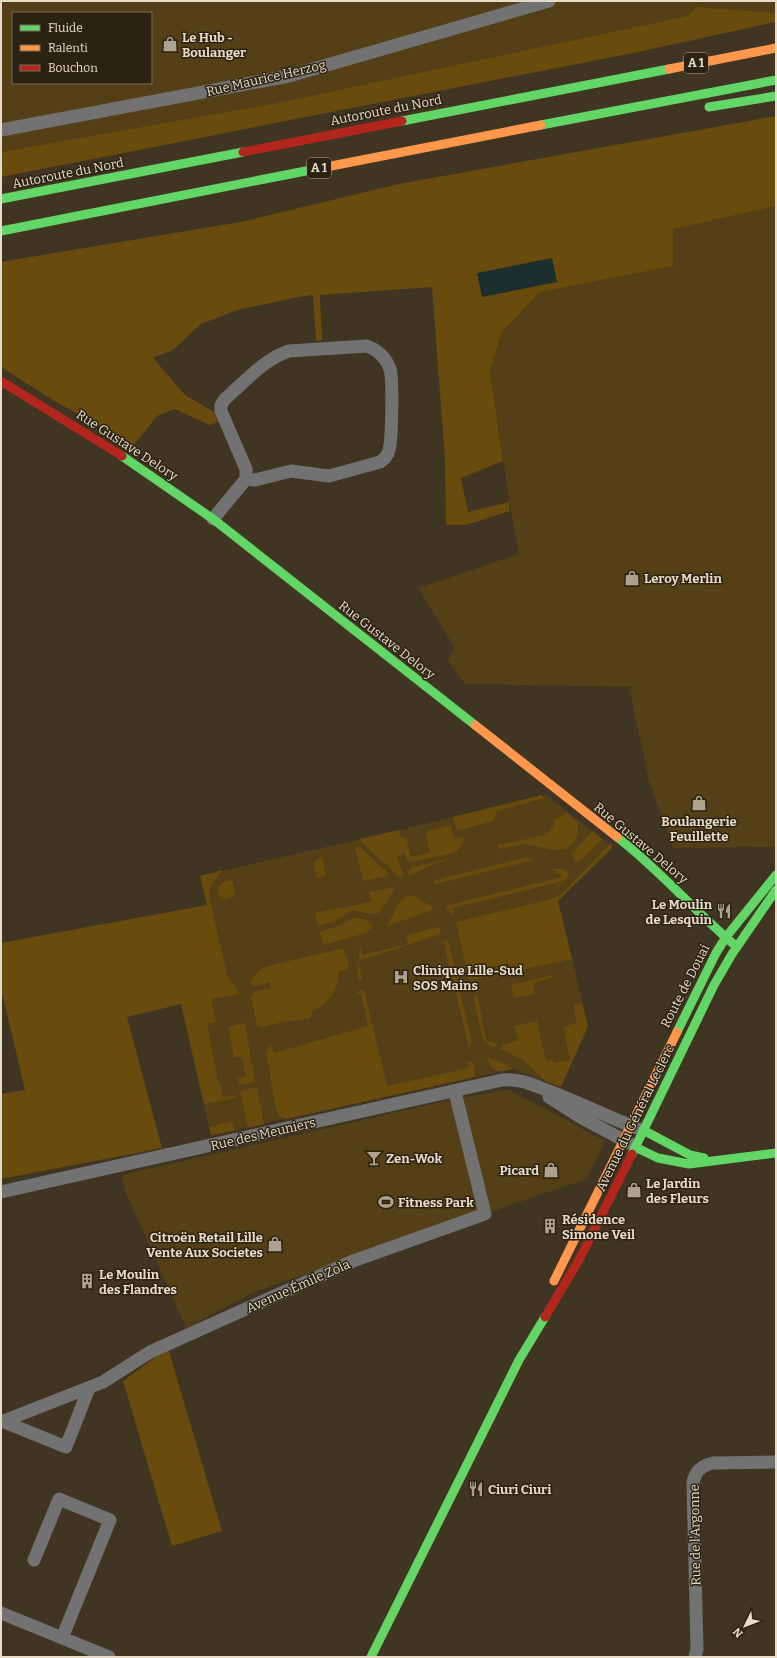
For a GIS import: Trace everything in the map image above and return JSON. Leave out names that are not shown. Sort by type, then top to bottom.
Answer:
[{"type":"main road","name":"Autoroute du Nord","points":[[1,199],[776,48]]},
{"type":"main road","points":[[616,78],[626,69]]},
{"type":"main road","name":"A 1","points":[[1,231],[776,80]]},
{"type":"main road","points":[[702,109],[776,96]]},
{"type":"main road","points":[[636,107],[670,110]]},
{"type":"main road","name":"Rue Gustave Delory","points":[[1,381],[112,449],[213,519],[625,843],[661,874],[737,947]]},
{"type":"main road","name":"Route de Douai","points":[[623,1139],[698,986],[726,937],[776,875]]},
{"type":"main road","name":"Avenue du Général Leclerc","points":[[519,1360],[579,1260],[714,985],[737,947],[776,890]]},
{"type":"main road","points":[[643,1130],[690,1155],[718,1159]]},
{"type":"main road","name":"Avenue du Général Leclerc","points":[[519,1360],[533,1326],[623,1139]]},
{"type":"main road","points":[[635,1147],[658,1158]]},
{"type":"main road","points":[[627,1162],[637,1157],[658,1158],[689,1164],[718,1159],[776,1153]]},
{"type":"main road","points":[[371,1657],[398,1600],[519,1360]]},
{"type":"street","name":"Rue Maurice Herzog","points":[[1,130],[289,76],[549,1]]},
{"type":"street","points":[[213,519],[246,479],[246,469],[221,411],[221,405],[225,399],[266,363],[274,357],[289,351],[367,346],[378,351],[384,357],[390,368],[392,379],[390,447],[385,458],[380,462],[330,476],[291,471],[255,480],[246,479]]},
{"type":"street","name":"Rue des Meuniers","points":[[1,1192],[510,1079],[526,1082],[581,1103],[630,1126],[643,1130]]},
{"type":"street","name":"Rue des Meuniers","points":[[526,1082],[575,1114],[623,1139],[635,1147]]},
{"type":"street","name":"Avenue Émile Zola","points":[[2,1422],[103,1382],[150,1352],[353,1261],[486,1214],[454,1092]]},
{"type":"street","points":[[2,1422],[66,1447],[89,1388]]},
{"type":"street","name":"Rue de l'Argonne","points":[[695,1657],[697,1649],[692,1483],[694,1476],[704,1465],[713,1463],[776,1462]]},
{"type":"street","points":[[34,1560],[59,1499],[110,1520],[62,1638]]},
{"type":"street","points":[[1,1613],[109,1657]]},
{"type":"shaded area","points":[[1,1],[776,1],[776,13],[697,7],[687,16],[277,103],[1,152]]},
{"type":"shaded area","points":[[697,7],[776,13],[776,22],[638,52],[1,177],[1,152],[277,103],[687,16]]},
{"type":"shaded area","points":[[776,116],[776,206],[673,229],[673,266],[540,292],[502,332],[490,370],[503,461],[461,478],[468,512],[509,502],[510,511],[466,525],[446,525],[445,459],[432,287],[320,295],[322,340],[316,341],[313,295],[237,310],[201,324],[173,350],[153,358],[185,395],[214,412],[218,422],[210,425],[175,409],[157,416],[133,446],[117,435],[56,402],[1,367],[1,262],[241,222],[399,184]]},
{"type":"shaded area","points":[[776,206],[776,847],[673,848],[649,781],[629,687],[465,684],[447,660],[455,648],[418,588],[519,554],[510,505],[490,370],[502,332],[540,292],[672,266],[673,229]]},
{"type":"shaded area","name":"Clinique Lille-Sud SOS Mains","points":[[545,794],[613,847],[558,901],[588,1026],[561,1087],[513,1069],[211,1135],[181,1004],[229,993],[200,876],[413,827]]},
{"type":"shaded area","points":[[542,795],[544,798],[497,811],[493,821],[457,831],[453,817]]},
{"type":"shaded area","points":[[567,813],[575,820],[578,826],[578,832],[574,842],[566,849],[553,850],[525,844],[498,849],[497,845],[546,835],[555,824],[554,820]]},
{"type":"shaded area","points":[[451,825],[454,839],[463,837],[464,841],[458,850],[453,853],[413,862],[408,860],[404,853],[397,857],[404,877],[398,876],[360,841],[360,839],[399,830],[401,838],[406,837],[411,857],[430,853],[426,832]]},
{"type":"shaded area","points":[[593,831],[602,839],[582,859],[575,861],[571,854]]},
{"type":"shaded area","points":[[610,844],[613,847],[558,901],[572,959],[510,972],[507,963],[481,970],[483,978],[469,980],[456,922],[555,898],[563,893]]},
{"type":"shaded area","points":[[360,847],[388,873],[387,876],[363,881],[355,848]]},
{"type":"shaded area","points":[[322,856],[326,876],[316,878],[314,862]]},
{"type":"shaded area","points":[[527,857],[535,860],[435,884],[433,882],[435,880]]},
{"type":"shaded area","points":[[448,859],[409,876],[408,872],[412,867]]},
{"type":"shaded area","points":[[553,869],[564,869],[569,874],[568,877],[556,889],[560,882],[453,908],[454,915],[452,915],[445,906],[562,877]]},
{"type":"shaded area","points":[[223,870],[211,885],[209,896],[227,975],[240,994],[211,999],[216,1022],[208,1024],[208,1029],[218,1082],[220,1082],[223,1097],[235,1095],[236,1098],[204,1104],[181,1004],[127,1017],[162,1148],[1,1179],[1,1094],[25,1090],[1,988],[1,943],[207,905],[200,876]]},
{"type":"shaded area","points":[[232,880],[236,896],[221,900],[218,888],[223,882]]},
{"type":"shaded area","points":[[396,887],[380,912],[376,914],[350,911],[337,920],[318,926],[315,913],[371,902],[369,892]]},
{"type":"shaded area","points":[[406,896],[415,896],[432,907],[433,910],[387,926],[400,901]]},
{"type":"shaded area","points":[[355,918],[366,920],[373,927],[366,933],[323,945],[320,932]]},
{"type":"shaded area","points":[[438,927],[440,928],[441,934],[359,961],[360,945],[362,955],[408,944],[406,935]]},
{"type":"shaded area","points":[[448,940],[472,1043],[469,1047],[443,941]]},
{"type":"shaded area","points":[[343,948],[349,963],[347,969],[339,972],[339,979],[332,995],[324,1004],[313,1011],[310,1019],[287,1021],[262,1027],[257,1026],[251,997],[254,993],[271,988],[269,982],[252,987],[251,981],[259,970],[265,967]]},
{"type":"shaded area","points":[[358,963],[362,979],[357,979]]},
{"type":"shaded area","points":[[552,975],[552,978],[533,983],[535,994],[514,998],[511,985]]},
{"type":"shaded area","points":[[364,990],[387,1086],[469,1068],[467,1061],[471,1061],[475,1065],[474,1077],[286,1119],[280,1116],[276,1110],[266,1052],[271,1045],[274,1053],[368,1026],[361,994],[358,994],[357,992]]},
{"type":"shaded area","points":[[477,993],[486,1040],[497,1044],[494,1048],[485,1043],[483,1040],[473,997]]},
{"type":"shaded area","points":[[582,1003],[588,1026],[561,1087],[546,1081],[522,1059],[500,1049],[501,1045],[518,1041],[514,1026],[537,1021],[546,1061],[552,1060],[555,1063],[570,1060],[563,1027],[577,1023],[573,1005]]},
{"type":"shaded area","points":[[245,1023],[255,1082],[240,1085],[238,1078],[246,1076],[242,1057],[234,1058],[228,1027]]},
{"type":"shaded area","points":[[487,1057],[510,1066],[513,1069],[500,1071],[493,1069]]},
{"type":"shaded area","points":[[257,1087],[264,1124],[248,1128],[240,1091]]},
{"type":"shaded area","points":[[508,1089],[605,1141],[587,1179],[254,1292],[186,1328],[126,1193],[122,1175],[441,1102]]},
{"type":"shaded area","points":[[232,1121],[234,1131],[211,1135],[209,1127]]},
{"type":"shaded area","points":[[168,1348],[222,1531],[172,1546],[123,1381]]},
{"type":"water","points":[[552,258],[557,282],[482,297],[477,273]]},
{"type":"traffic: fast","points":[[402,121],[669,69]]},
{"type":"traffic: fast","points":[[541,125],[776,80]]},
{"type":"traffic: fast","points":[[709,107],[776,96]]},
{"type":"traffic: fast","points":[[1,199],[243,152]]},
{"type":"traffic: fast","points":[[1,231],[326,167]]},
{"type":"traffic: fast","points":[[122,456],[213,519],[475,725]]},
{"type":"traffic: fast","points":[[617,837],[648,863],[737,947]]},
{"type":"traffic: fast","points":[[677,1032],[716,953],[726,937],[776,875]]},
{"type":"traffic: fast","points":[[632,1154],[714,985],[732,954],[776,890]]},
{"type":"traffic: fast","points":[[643,1130],[690,1155],[704,1158]]},
{"type":"traffic: fast","points":[[635,1147],[658,1158],[689,1164],[776,1153]]},
{"type":"traffic: fast","points":[[371,1657],[519,1360],[545,1317]]},
{"type":"traffic: slow","points":[[669,69],[776,48]]},
{"type":"traffic: slow","points":[[326,167],[541,125]]},
{"type":"traffic: slow","points":[[475,725],[617,837]]},
{"type":"traffic: slow","points":[[554,1281],[677,1032]]},
{"type":"traffic: jam","points":[[243,152],[402,121]]},
{"type":"traffic: jam","points":[[1,381],[122,456]]},
{"type":"traffic: jam","points":[[545,1317],[579,1260],[632,1154]]},
{"type":"place","name":"Le Hub - Boulanger","points":[[170,44]]},
{"type":"place","name":"Leroy Merlin","points":[[632,578]]},
{"type":"place","name":"Boulangerie Feuillette","points":[[699,803]]},
{"type":"place","name":"Le Moulin de Lesquin","points":[[724,911]]},
{"type":"place","name":"Clinique Lille-Sud SOS Mains","points":[[401,977]]},
{"type":"place","name":"Zen-Wok","points":[[374,1158]]},
{"type":"place","name":"Picard","points":[[551,1170]]},
{"type":"place","name":"Le Jardin des Fleurs","points":[[634,1190]]},
{"type":"place","name":"Fitness Park","points":[[386,1202]]},
{"type":"place","name":"Résidence Simone Veil","points":[[550,1226]]},
{"type":"place","name":"Citroën Retail Lille Vente Aux Societes","points":[[275,1244]]},
{"type":"place","name":"Le Moulin des Flandres","points":[[87,1281]]},
{"type":"place","name":"Ciuri Ciuri","points":[[476,1489]]}]
